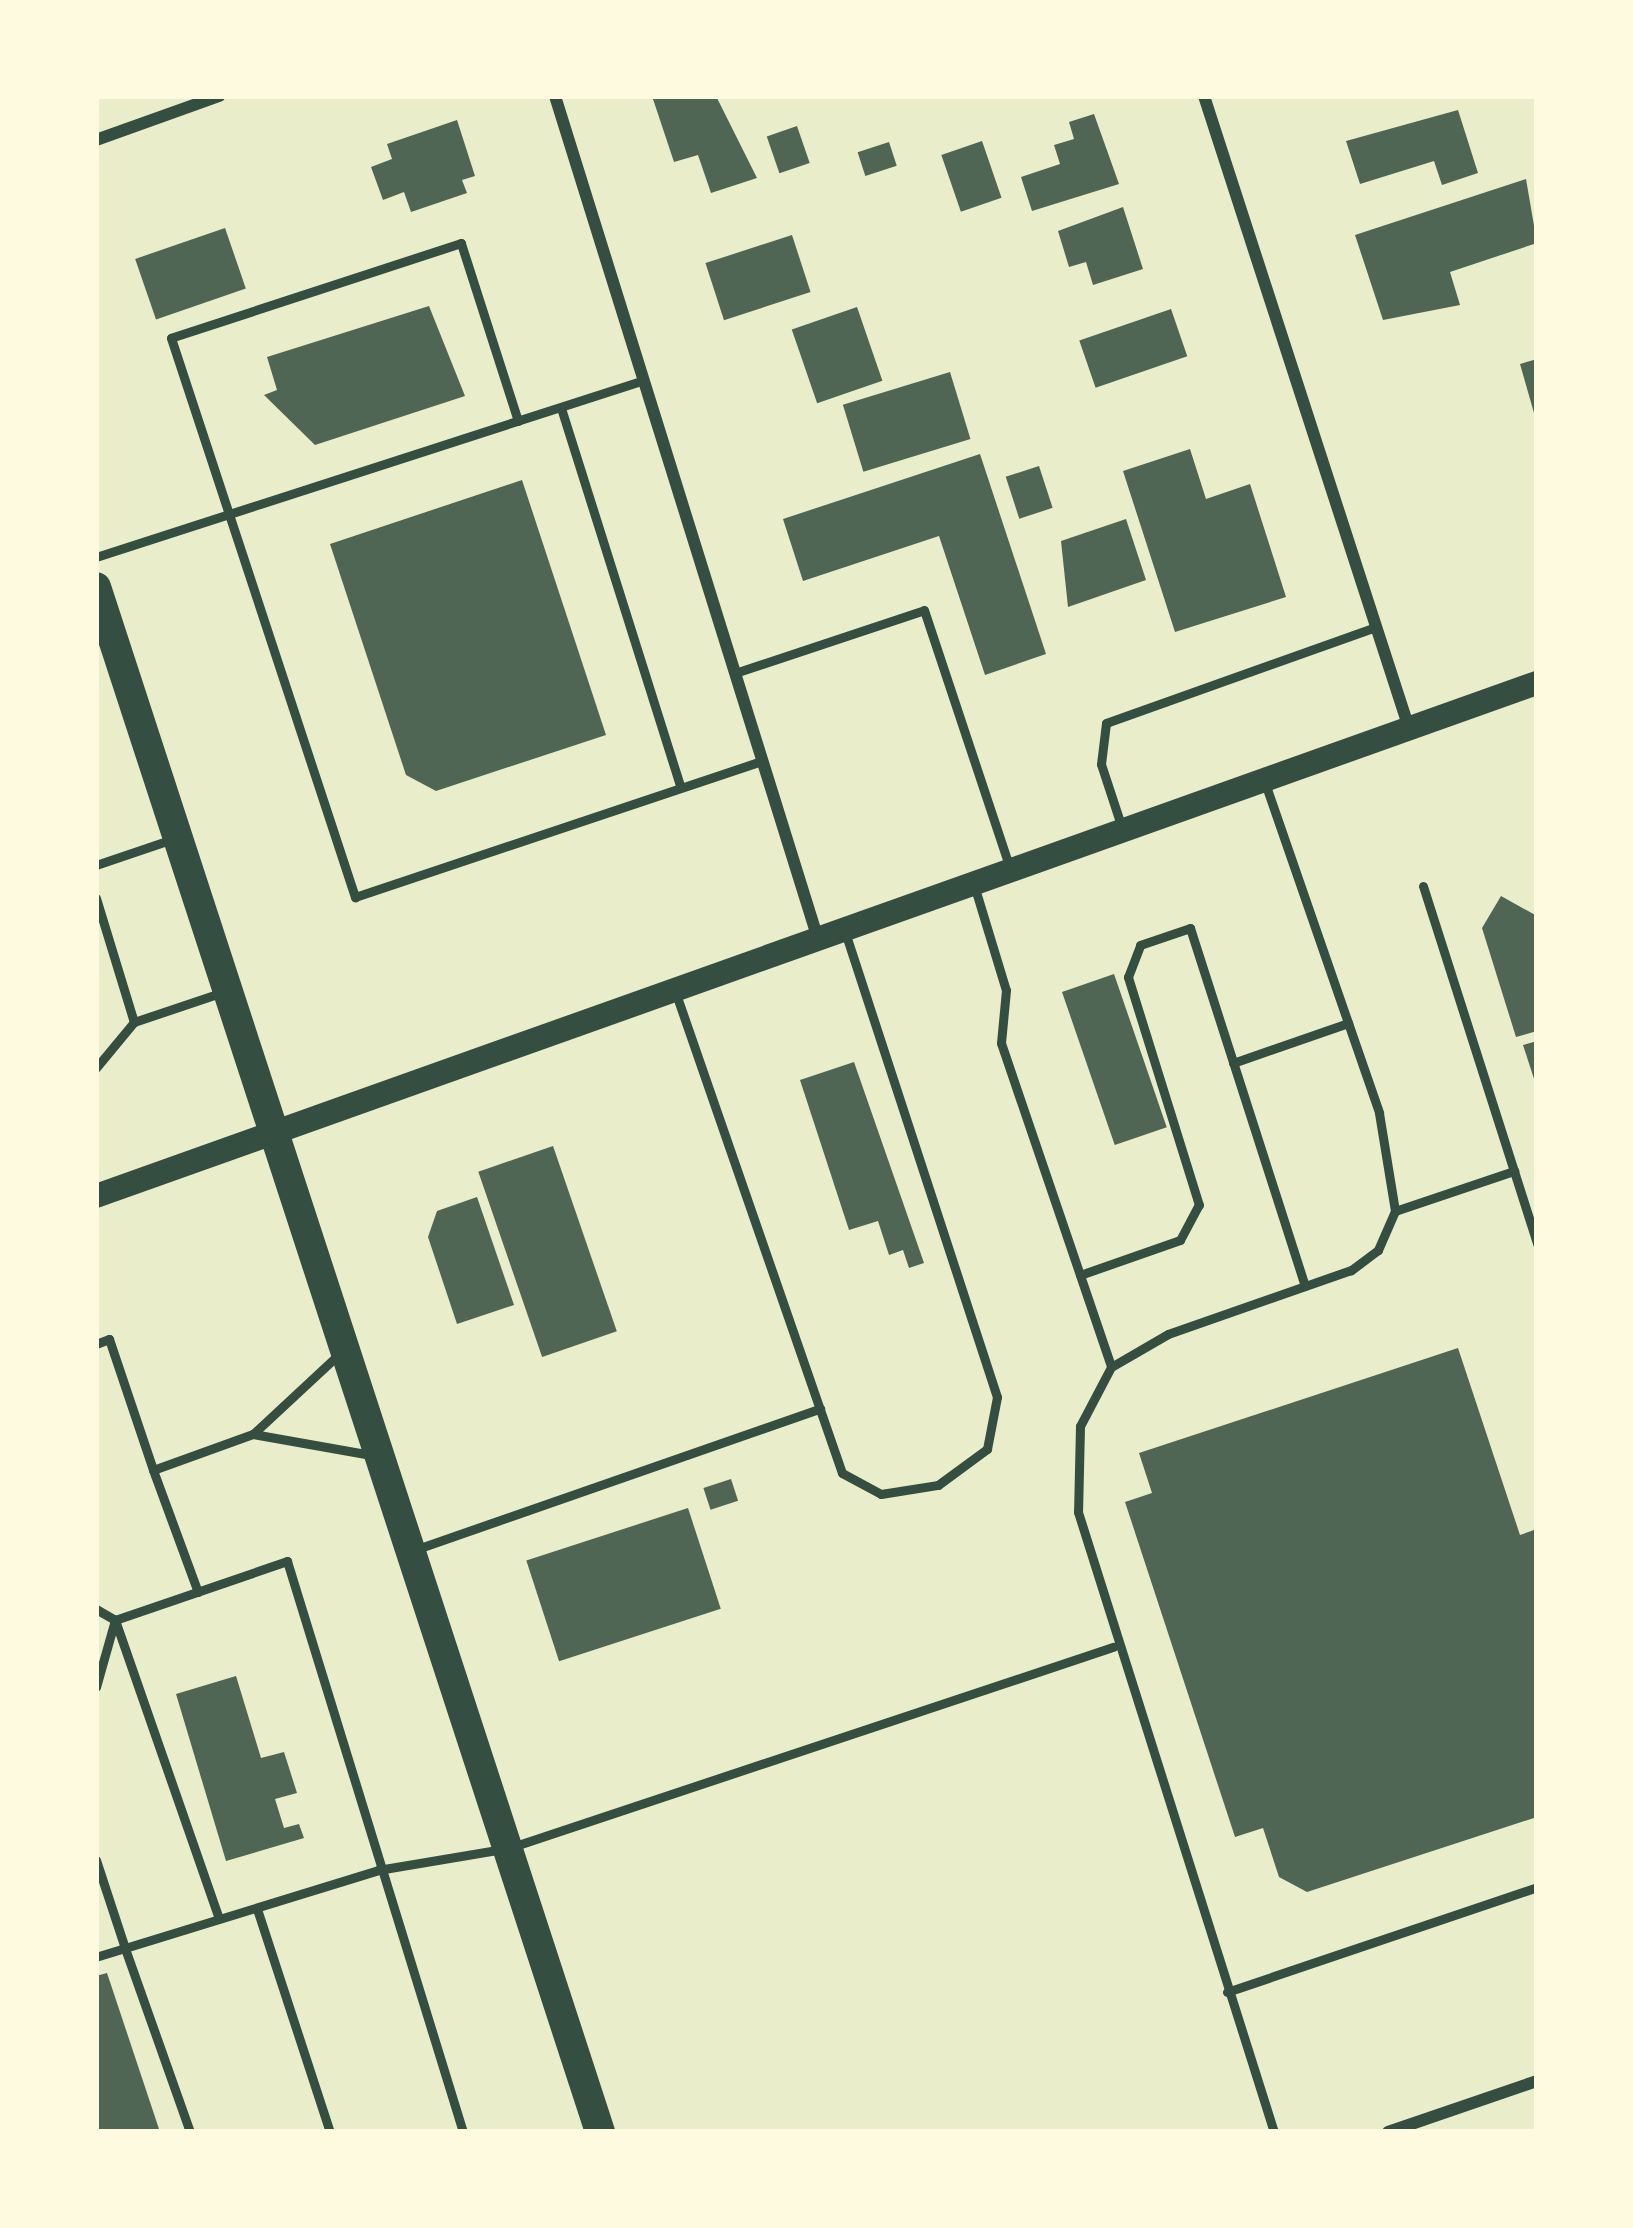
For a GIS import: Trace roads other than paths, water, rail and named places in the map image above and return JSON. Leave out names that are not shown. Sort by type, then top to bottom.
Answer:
[{"type":"main road","points":[[96,587],[278,1133],[600,2132]]},
{"type":"main road","points":[[96,1195],[1537,683]]},
{"type":"street","points":[[96,140],[219,96]]},
{"type":"street","points":[[555,96],[818,940]]},
{"type":"street","points":[[1204,96],[1409,728]]},
{"type":"street","points":[[1388,2132],[1537,2081]]},
{"type":"lane","points":[[518,421],[461,244],[171,338],[355,896],[763,761]]},
{"type":"lane","points":[[96,557],[644,380]]},
{"type":"lane","points":[[560,408],[680,788]]},
{"type":"lane","points":[[735,673],[924,610],[1011,871]]},
{"type":"lane","points":[[1123,830],[1101,764],[1106,723],[1376,627]]},
{"type":"lane","points":[[1264,780],[1348,1023],[1396,1211],[1378,1250],[1305,1286],[1111,1366],[1080,1426],[1078,1511],[1113,1648],[1274,2132]]},
{"type":"lane","points":[[96,865],[178,837]]},
{"type":"lane","points":[[973,884],[1002,965],[1001,1043],[1111,1366]]},
{"type":"lane","points":[[1423,886],[1537,1244]]},
{"type":"lane","points":[[96,898],[134,1022]]},
{"type":"lane","points":[[1080,1275],[1180,1240],[1198,1205],[1128,977],[1140,945],[1190,928],[1305,1286]]},
{"type":"lane","points":[[675,991],[842,1473],[881,1494],[968,1471],[997,1422],[844,930]]},
{"type":"lane","points":[[96,1068],[134,1022],[229,990]]},
{"type":"lane","points":[[1233,1063],[1348,1023]]},
{"type":"lane","points":[[1396,1211],[1514,1171]]},
{"type":"lane","points":[[96,1344],[109,1339],[198,1592]]},
{"type":"lane","points":[[154,1470],[253,1434],[346,1347]]},
{"type":"lane","points":[[413,1550],[820,1409]]},
{"type":"lane","points":[[253,1434],[382,1457]]},
{"type":"lane","points":[[115,1620],[286,1562],[463,2132]]},
{"type":"lane","points":[[96,1609],[115,1620],[219,1918]]},
{"type":"lane","points":[[96,1687],[115,1620]]},
{"type":"lane","points":[[96,1957],[378,1870],[508,1848],[1113,1648]]},
{"type":"lane","points":[[96,1860],[190,2132]]},
{"type":"lane","points":[[1227,1991],[1537,1886]]},
{"type":"lane","points":[[257,1909],[330,2132]]}]
